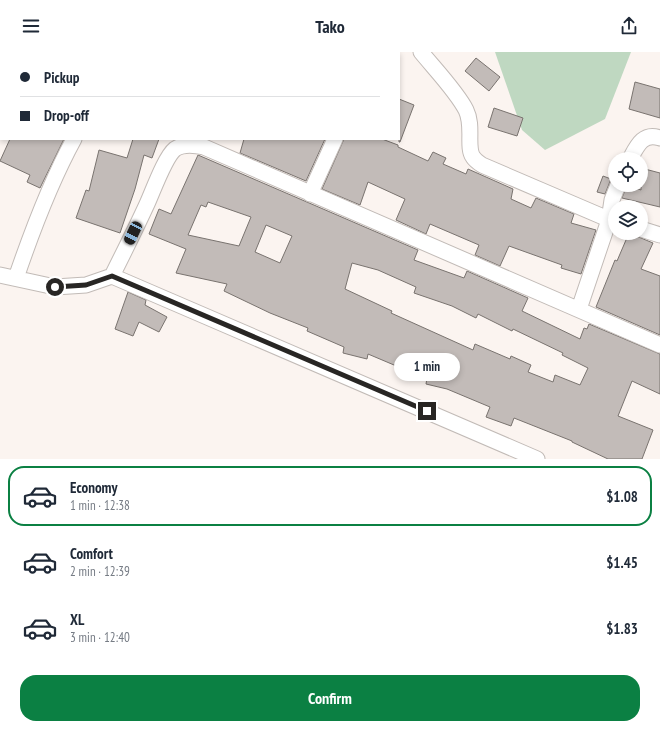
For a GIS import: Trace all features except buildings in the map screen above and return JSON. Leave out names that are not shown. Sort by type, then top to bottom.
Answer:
[{"type":"street","points":[[421,52],[465,107],[469,117],[471,132],[469,149],[473,158],[482,165],[608,219]]},
{"type":"street","points":[[634,152],[638,144],[644,138],[654,136],[660,138]]},
{"type":"street","points":[[16,278],[30,234],[63,159],[73,140]]},
{"type":"street","points":[[310,194],[335,140]]},
{"type":"street","points":[[112,276],[147,205],[168,156],[175,149],[193,144],[204,147],[660,345]]},
{"type":"street","points":[[579,309],[608,232]]},
{"type":"street","points":[[648,232],[660,235]]},
{"type":"street","points":[[0,275],[55,287],[86,285],[112,276],[537,459]]},
{"type":"green space","points":[[495,52],[631,52],[605,119],[545,150],[522,130]]},
{"type":"route","points":[[55,287],[86,285],[112,276],[427,411]]}]
